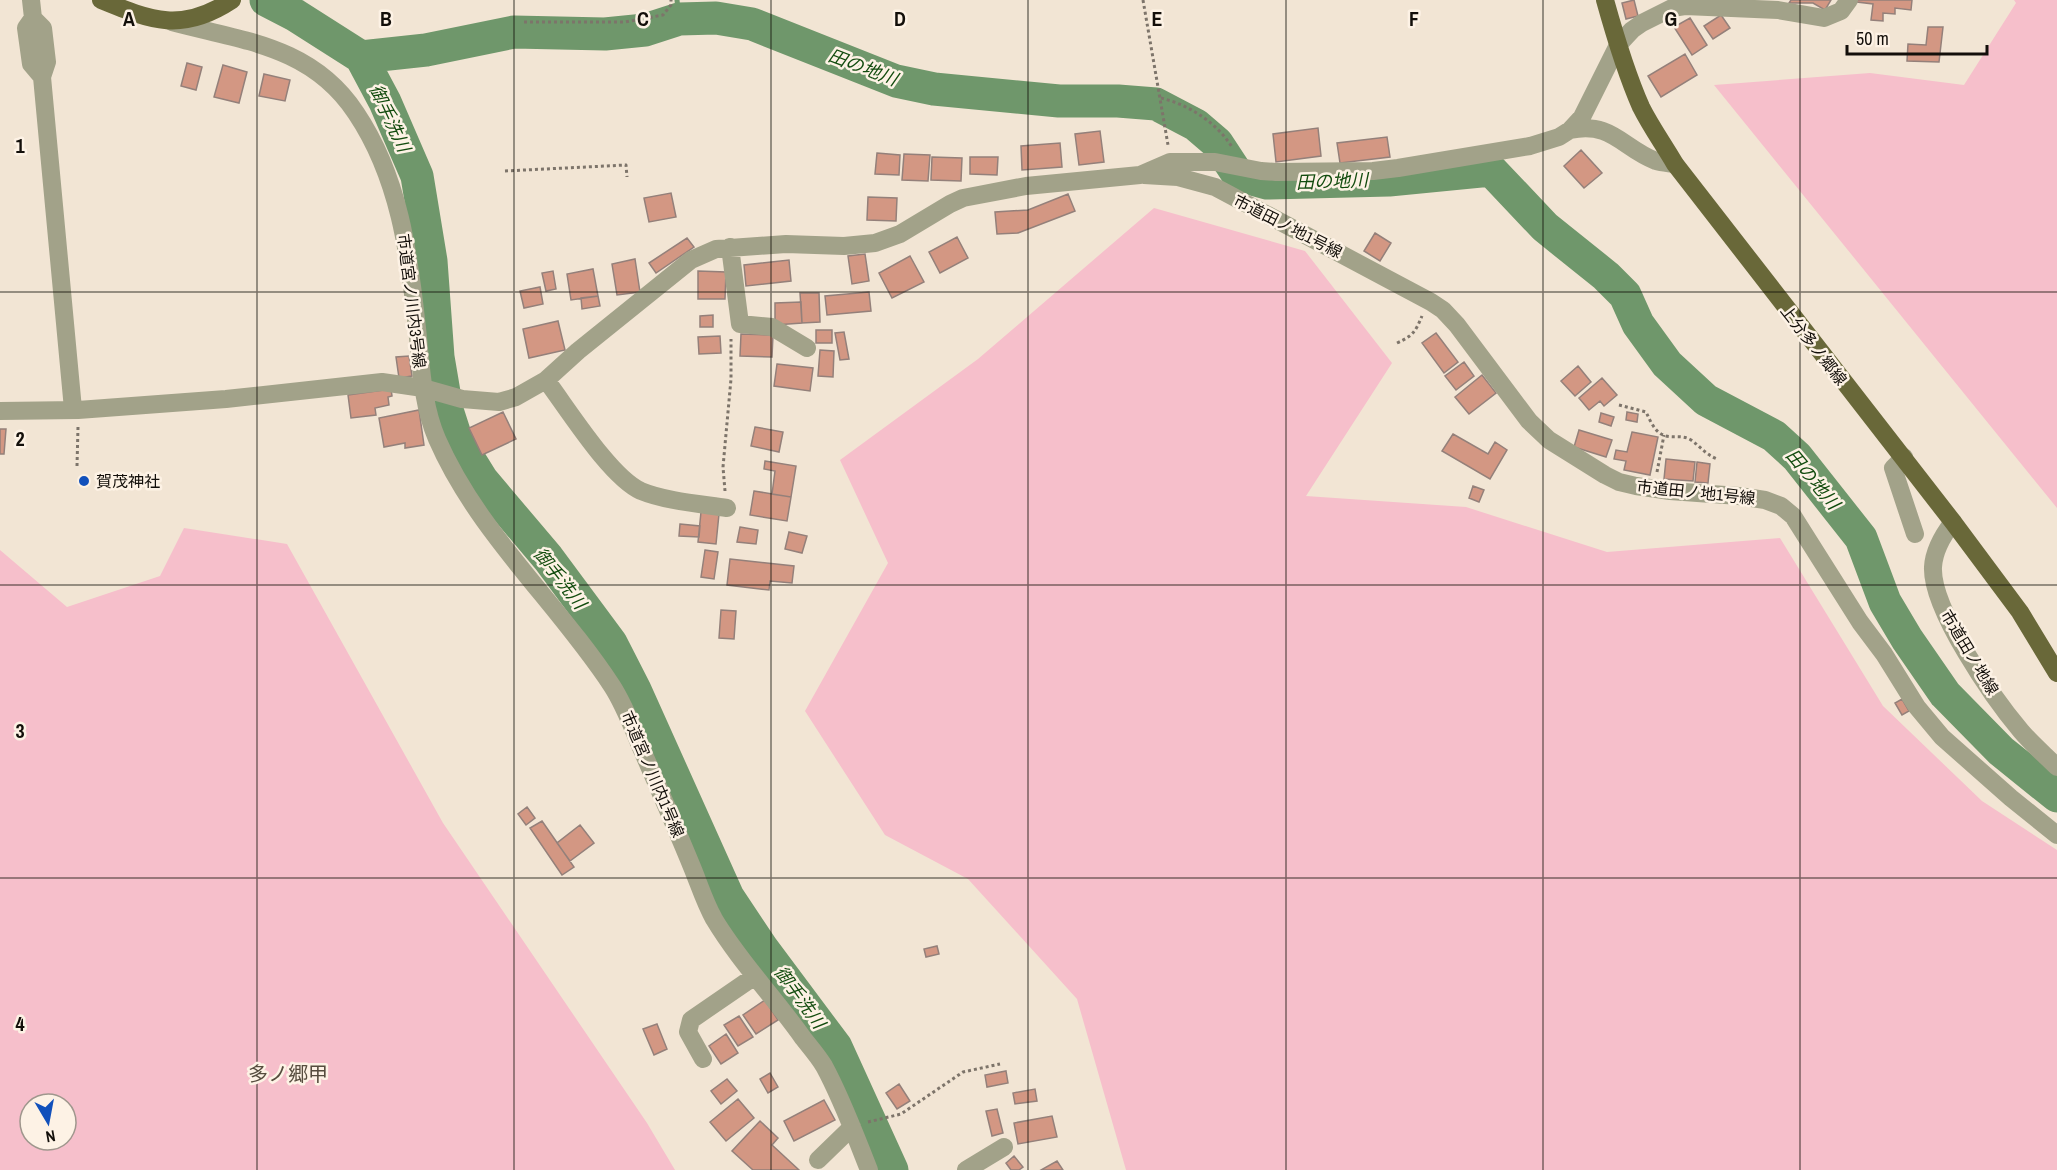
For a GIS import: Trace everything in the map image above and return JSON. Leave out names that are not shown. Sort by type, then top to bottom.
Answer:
[{"type":"main road","points":[[101,0],[172,22],[185,21],[207,14],[232,0]]},
{"type":"main road","name":"上分多ノ郷線","points":[[1605,0],[1618,45],[1643,110],[1675,164],[1953,522],[2020,612],[2057,673]]},
{"type":"street","points":[[1570,130],[1582,117],[1618,45],[1642,23],[1672,8],[1685,6],[1778,10],[1824,18],[1841,11],[1848,0]]},
{"type":"street","points":[[32,9],[26,28],[31,63],[42,77],[75,410]]},
{"type":"street","name":"市道宮ノ川内3号線","points":[[172,22],[227,35],[289,54],[325,77],[355,110],[376,146],[393,190],[404,231],[428,389]]},
{"type":"street","points":[[0,411],[75,410],[226,399],[382,382],[428,389],[462,399],[499,402],[516,397],[546,380],[578,351],[691,260],[710,251],[730,247],[786,244],[861,246],[900,234],[963,198],[1026,186],[1140,175],[1170,162],[1215,162],[1276,172],[1381,170],[1530,146],[1583,127],[1608,132],[1656,161],[1675,164]]},
{"type":"street","name":"市道田ノ地1号線","points":[[1140,175],[1178,177],[1215,188],[1431,302],[1443,310],[1456,325],[1541,434],[1605,476],[1636,486],[1739,495],[1766,500],[1781,506],[1793,516],[1860,622],[1884,654],[1917,706],[1942,737],[2057,835]]},
{"type":"street","points":[[730,247],[740,324],[772,327],[807,348]]},
{"type":"street","points":[[546,380],[611,466],[626,482],[642,491],[660,496],[727,508]]},
{"type":"street","name":"市道宮ノ川内1号線","points":[[428,389],[430,421],[477,510],[588,652],[614,689],[667,806],[713,918],[823,1065],[857,1125],[869,1170]]},
{"type":"street","points":[[1904,457],[1893,468],[1915,534]]},
{"type":"street","name":"市道田ノ地線","points":[[1953,522],[1939,544],[1933,566],[1935,588],[1945,617],[1992,692],[2021,730],[2057,767]]},
{"type":"street","points":[[703,1059],[688,1032],[692,1020],[755,976]]},
{"type":"street","points":[[818,1160],[857,1125]]},
{"type":"street","points":[[966,1170],[1004,1147]]},
{"type":"path","points":[[524,22],[625,22],[663,15],[671,5],[671,0]]},
{"type":"path","points":[[1143,0],[1170,162]]},
{"type":"path","points":[[1161,98],[1177,102],[1208,120],[1229,144],[1244,167]]},
{"type":"path","points":[[506,171],[626,165],[627,177]]},
{"type":"path","points":[[1397,343],[1406,339],[1419,327],[1424,312]]},
{"type":"path","points":[[727,508],[723,467],[731,379],[732,324],[740,324]]},
{"type":"path","points":[[1619,405],[1646,412],[1655,428],[1664,435],[1684,436],[1705,454],[1717,459]]},
{"type":"path","points":[[75,410],[77,466]]},
{"type":"path","points":[[1656,477],[1664,435]]},
{"type":"path","points":[[857,1125],[901,1114],[963,1072],[1000,1064]]},
{"type":"shaded area","points":[[2014,0],[2057,0],[2057,508],[1714,85],[1870,73],[1964,85],[2016,3]]},
{"type":"shaded area","points":[[1154,208],[1305,251],[1392,363],[1306,496],[1466,507],[1607,552],[1780,538],[1883,706],[1982,801],[2057,850],[2057,1170],[1126,1170],[1077,999],[968,879],[885,835],[805,711],[888,563],[840,460],[978,359]]},
{"type":"shaded area","points":[[184,528],[287,544],[443,823],[647,1123],[675,1170],[0,1170],[0,550],[67,607],[160,576]]},
{"type":"building","points":[[1634,0],[1638,16],[1626,19],[1622,3]]},
{"type":"building","points":[[1791,0],[1831,0],[1825,10],[1813,3],[1789,3]]},
{"type":"building","points":[[1857,0],[1912,0],[1911,10],[1895,8],[1895,14],[1883,13],[1883,21],[1871,20],[1873,4],[1857,2]]},
{"type":"building","points":[[1721,15],[1730,28],[1713,39],[1704,26]]},
{"type":"building","points":[[1690,18],[1707,45],[1692,55],[1674,27]]},
{"type":"building","points":[[1928,27],[1943,27],[1939,62],[1907,61],[1908,44],[1926,45]]},
{"type":"building","points":[[1685,54],[1697,75],[1661,97],[1648,76]]},
{"type":"building","points":[[187,63],[202,67],[196,90],[181,86]]},
{"type":"building","points":[[223,65],[247,72],[239,103],[214,97]]},
{"type":"building","points":[[264,74],[290,80],[285,101],[259,96]]},
{"type":"building","points":[[1318,128],[1321,156],[1276,162],[1273,134]]},
{"type":"building","points":[[1100,131],[1104,162],[1079,165],[1075,134]]},
{"type":"building","points":[[1387,137],[1390,157],[1340,163],[1337,143]]},
{"type":"building","points":[[1060,143],[1062,167],[1022,170],[1021,146]]},
{"type":"building","points":[[1581,150],[1602,173],[1584,188],[1564,166]]},
{"type":"building","points":[[877,153],[900,155],[899,175],[875,174]]},
{"type":"building","points":[[904,154],[930,155],[928,181],[902,180]]},
{"type":"building","points":[[932,157],[962,158],[961,181],[931,180]]},
{"type":"building","points":[[970,157],[998,157],[997,175],[970,174]]},
{"type":"building","points":[[671,193],[676,217],[649,222],[644,198]]},
{"type":"building","points":[[1068,194],[1075,211],[1018,233],[997,234],[995,212],[1028,210]]},
{"type":"building","points":[[868,197],[897,198],[896,221],[867,220]]},
{"type":"building","points":[[1375,233],[1391,243],[1380,261],[1364,251]]},
{"type":"building","points":[[957,237],[968,258],[940,273],[929,252]]},
{"type":"building","points":[[687,238],[694,247],[656,273],[649,263]]},
{"type":"building","points":[[865,254],[869,281],[852,284],[848,256]]},
{"type":"building","points":[[910,256],[924,282],[892,298],[879,273]]},
{"type":"building","points":[[635,259],[640,292],[617,295],[612,264]]},
{"type":"building","points":[[789,260],[791,281],[746,286],[744,265]]},
{"type":"building","points":[[593,269],[598,296],[571,300],[567,274]]},
{"type":"building","points":[[553,271],[556,289],[546,291],[542,273]]},
{"type":"building","points":[[698,271],[726,272],[725,299],[698,299]]},
{"type":"building","points":[[540,287],[543,304],[524,308],[520,291]]},
{"type":"building","points":[[869,292],[871,311],[827,315],[825,296]]},
{"type":"building","points":[[800,293],[819,293],[820,322],[802,323]]},
{"type":"building","points":[[598,296],[600,306],[582,309],[581,298]]},
{"type":"building","points":[[801,302],[802,323],[775,325],[775,303]]},
{"type":"building","points":[[713,315],[713,327],[700,327],[700,316]]},
{"type":"building","points":[[558,321],[565,350],[529,358],[523,329]]},
{"type":"building","points":[[816,330],[832,330],[832,343],[816,343]]},
{"type":"building","points":[[844,332],[849,359],[840,360],[835,333]]},
{"type":"building","points":[[1436,333],[1458,362],[1444,373],[1422,343]]},
{"type":"building","points":[[741,334],[773,335],[772,357],[740,356]]},
{"type":"building","points":[[720,336],[721,353],[699,354],[698,337]]},
{"type":"building","points":[[820,350],[834,351],[833,377],[818,376]]},
{"type":"building","points":[[409,356],[412,376],[399,378],[396,357]]},
{"type":"building","points":[[1464,362],[1474,376],[1456,390],[1445,376]]},
{"type":"building","points":[[777,364],[813,368],[810,391],[774,386]]},
{"type":"building","points":[[1578,366],[1591,382],[1575,396],[1561,381]]},
{"type":"building","points":[[1482,375],[1496,393],[1469,414],[1455,397]]},
{"type":"building","points":[[1602,378],[1617,395],[1604,406],[1600,401],[1589,410],[1579,398]]},
{"type":"building","points":[[391,389],[392,396],[388,397],[389,405],[375,408],[376,415],[351,418],[348,395]]},
{"type":"building","points":[[419,410],[424,445],[405,448],[405,443],[384,447],[379,418]]},
{"type":"building","points":[[503,412],[516,439],[482,455],[469,428]]},
{"type":"building","points":[[1627,412],[1638,414],[1637,422],[1626,420]]},
{"type":"building","points":[[1601,413],[1614,417],[1611,426],[1599,422]]},
{"type":"building","points":[[755,427],[783,432],[779,452],[751,446]]},
{"type":"building","points":[[0,429],[6,429],[4,454],[0,454]]},
{"type":"building","points":[[1579,430],[1612,440],[1606,457],[1574,447]]},
{"type":"building","points":[[1632,432],[1658,437],[1650,475],[1624,470],[1626,461],[1614,459],[1616,450],[1627,452]]},
{"type":"building","points":[[1453,434],[1488,454],[1495,442],[1507,450],[1490,479],[1442,451]]},
{"type":"building","points":[[1666,459],[1695,462],[1693,481],[1664,479]]},
{"type":"building","points":[[765,461],[796,466],[791,497],[772,494],[775,471],[764,469]]},
{"type":"building","points":[[1697,462],[1710,464],[1708,483],[1695,482]]},
{"type":"building","points":[[1473,486],[1484,490],[1479,502],[1469,498]]},
{"type":"building","points":[[754,491],[791,497],[787,521],[750,515]]},
{"type":"building","points":[[701,512],[719,514],[716,544],[698,542]]},
{"type":"building","points":[[680,524],[700,526],[699,537],[679,536]]},
{"type":"building","points":[[740,527],[758,530],[756,544],[737,542]]},
{"type":"building","points":[[789,532],[807,536],[802,553],[785,549]]},
{"type":"building","points":[[705,550],[718,552],[714,579],[701,577]]},
{"type":"building","points":[[730,559],[794,566],[792,583],[770,581],[769,590],[727,585]]},
{"type":"building","points":[[721,610],[736,611],[734,639],[719,638]]},
{"type":"building","points":[[1902,699],[1909,711],[1902,715],[1895,703]]},
{"type":"building","points":[[527,807],[535,818],[526,825],[518,814]]},
{"type":"building","points":[[542,821],[574,867],[562,875],[530,828]]},
{"type":"building","points":[[580,825],[594,843],[570,861],[557,843]]},
{"type":"building","points":[[937,946],[939,954],[926,957],[924,949]]},
{"type":"building","points":[[765,1000],[778,1020],[756,1034],[743,1015]]},
{"type":"building","points":[[739,1016],[753,1037],[738,1046],[724,1025]]},
{"type":"building","points":[[657,1024],[667,1049],[654,1055],[643,1029]]},
{"type":"building","points":[[726,1034],[738,1053],[721,1064],[709,1046]]},
{"type":"building","points":[[1006,1071],[1008,1083],[987,1087],[985,1075]]},
{"type":"building","points":[[770,1073],[778,1087],[768,1093],[760,1079]]},
{"type":"building","points":[[727,1079],[737,1091],[721,1104],[711,1091]]},
{"type":"building","points":[[899,1084],[910,1101],[897,1109],[886,1093]]},
{"type":"building","points":[[1035,1089],[1037,1101],[1015,1104],[1013,1093]]},
{"type":"building","points":[[738,1099],[754,1118],[726,1141],[710,1122]]},
{"type":"building","points":[[824,1100],[835,1120],[794,1141],[784,1121]]},
{"type":"building","points":[[997,1109],[1003,1133],[992,1136],[986,1111]]},
{"type":"building","points":[[1052,1116],[1057,1137],[1018,1144],[1014,1123]]},
{"type":"building","points":[[760,1121],[778,1138],[772,1145],[799,1170],[753,1170],[732,1151]]},
{"type":"building","points":[[1014,1156],[1023,1167],[1019,1170],[1011,1170],[1006,1163]]},
{"type":"building","points":[[1057,1161],[1063,1170],[1041,1170]]},
{"type":"waterway","name":"御手洗川","points":[[266,0],[295,15],[361,57],[385,102],[417,176],[431,261],[438,357],[447,410],[456,438],[482,480],[548,558],[611,643],[635,690],[728,897],[762,948],[836,1047],[892,1170]]},
{"type":"waterway","points":[[677,0],[679,19]]},
{"type":"waterway","name":"田の地川","points":[[361,57],[426,50],[514,32],[605,34],[645,30],[679,19],[716,18],[752,24],[896,81],[934,89],[1059,101],[1118,101],[1156,104],[1196,125],[1217,143],[1238,175],[1267,183],[1389,180],[1491,170],[1545,227],[1606,276],[1625,295],[1638,324],[1667,364],[1706,400],[1774,436],[1797,457],[1861,538],[1885,602],[1945,694],[2001,751],[2057,796]]},
{"type":"place","name":"賀茂神社","points":[[84,481]]},
{"type":"district","name":"多ノ郷甲","points":[[288,1073]]}]
